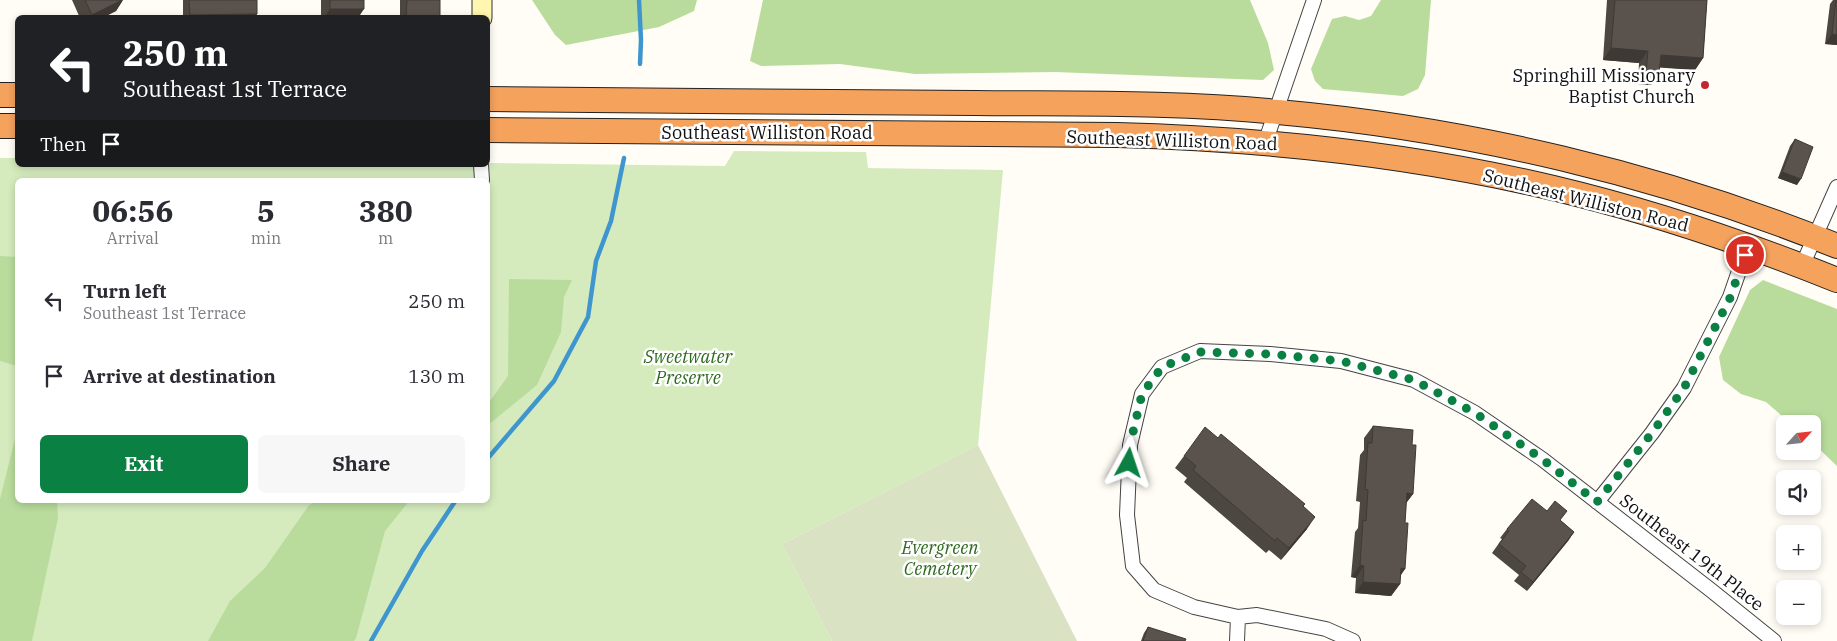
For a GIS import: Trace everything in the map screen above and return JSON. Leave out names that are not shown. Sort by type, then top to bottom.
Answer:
[{"type":"highway","points":[[0,95],[15,95]]},
{"type":"highway","name":"Southeast Williston Road","points":[[490,98],[1140,105],[1276,111],[1425,131],[1490,143],[1626,174],[1749,213],[1837,246]]},
{"type":"highway","points":[[0,126],[15,126]]},
{"type":"highway","name":"Southeast Williston Road","points":[[490,130],[1194,137],[1374,155],[1553,188],[1619,205],[1748,245],[1837,280]]},
{"type":"highway","points":[[1483,174],[1490,143]]},
{"type":"main road","points":[[482,0],[482,15]]},
{"type":"street","points":[[1265,143],[1314,0]]},
{"type":"street","points":[[1802,266],[1837,187]]},
{"type":"street","points":[[1597,502],[1652,433],[1684,388],[1730,298],[1748,245]]},
{"type":"street","name":"Southeast 19th Place","points":[[1353,641],[1317,627],[1257,615],[1238,617],[1194,608],[1154,590],[1133,566],[1127,515],[1130,445],[1142,394],[1162,367],[1200,352],[1270,354],[1341,361],[1414,380],[1475,413],[1542,459],[1774,641]]},
{"type":"street","points":[[1237,641],[1238,617]]},
{"type":"green space","points":[[532,0],[697,0],[694,11],[659,27],[566,45],[555,35]]},
{"type":"green space","points":[[763,0],[1250,0],[1268,43],[1274,70],[1263,80],[1055,72],[915,74],[840,64],[761,66],[750,61]]},
{"type":"green space","points":[[1381,0],[1431,0],[1425,75],[1418,89],[1403,96],[1323,89],[1315,81],[1311,69],[1332,19],[1345,16],[1359,20],[1371,16]]},
{"type":"green space","name":"Sweetwater Preserve","points":[[734,151],[866,152],[868,168],[1003,170],[978,445],[782,544],[832,641],[0,641],[0,158],[15,158],[15,167],[490,167],[490,163],[725,166]]},
{"type":"green space","points":[[0,256],[15,257],[15,365],[0,361]]},
{"type":"green space","points":[[509,279],[572,280],[564,297],[561,332],[537,385],[490,423],[490,401],[508,376]]},
{"type":"green space","points":[[1763,280],[1837,309],[1837,466],[1821,451],[1821,415],[1781,415],[1766,402],[1741,394],[1723,380],[1719,357],[1750,290]]},
{"type":"green space","points":[[15,439],[15,503],[57,503],[58,518],[32,641],[0,641],[0,499]]},
{"type":"green space","name":"Evergreen Cemetery","points":[[978,445],[1077,641],[832,641],[782,544]]},
{"type":"green space","points":[[313,503],[408,503],[385,531],[354,641],[208,641],[230,601],[265,568],[309,505]]},
{"type":"building","points":[[85,0],[122,0],[92,15]]},
{"type":"building","points":[[189,0],[257,0],[257,14],[190,15]]},
{"type":"building","points":[[330,0],[364,0],[364,9],[330,9]]},
{"type":"building","points":[[407,0],[440,0],[440,15],[406,15]]},
{"type":"building","points":[[1615,0],[1707,0],[1703,58],[1661,55],[1659,73],[1646,72],[1648,51],[1611,48]]},
{"type":"building","points":[[1837,0],[1837,35],[1832,34]]},
{"type":"building","points":[[1795,139],[1813,147],[1801,179],[1782,172]]},
{"type":"building","points":[[1373,426],[1413,430],[1412,445],[1416,445],[1413,494],[1407,493],[1405,523],[1408,523],[1405,569],[1401,568],[1400,584],[1363,582],[1364,566],[1360,565],[1363,520],[1366,521],[1368,490],[1365,489],[1368,443],[1372,443]]},
{"type":"building","points":[[1205,427],[1218,438],[1221,434],[1305,504],[1303,506],[1315,517],[1289,548],[1277,538],[1275,541],[1193,470],[1196,466],[1184,456]]},
{"type":"building","points":[[1532,499],[1547,511],[1555,501],[1567,511],[1560,520],[1574,532],[1533,582],[1521,572],[1526,566],[1499,544],[1509,531],[1507,529]]},
{"type":"building","points":[[1148,627],[1186,639],[1185,641],[1143,641]]},
{"type":"waterway","points":[[639,0],[640,64]]},
{"type":"waterway","points":[[490,456],[554,381],[588,317],[596,261],[611,221],[624,158]]},
{"type":"waterway","points":[[371,641],[422,551],[454,503]]},
{"type":"place","name":"Springhill Missionary Baptist Church","points":[[1705,85]]},
{"type":"route","points":[[1129,463],[1130,445],[1142,394],[1162,367],[1200,352],[1270,354],[1341,361],[1414,380],[1475,413],[1542,459],[1597,502],[1652,433],[1684,388],[1730,298],[1745,255]]}]
